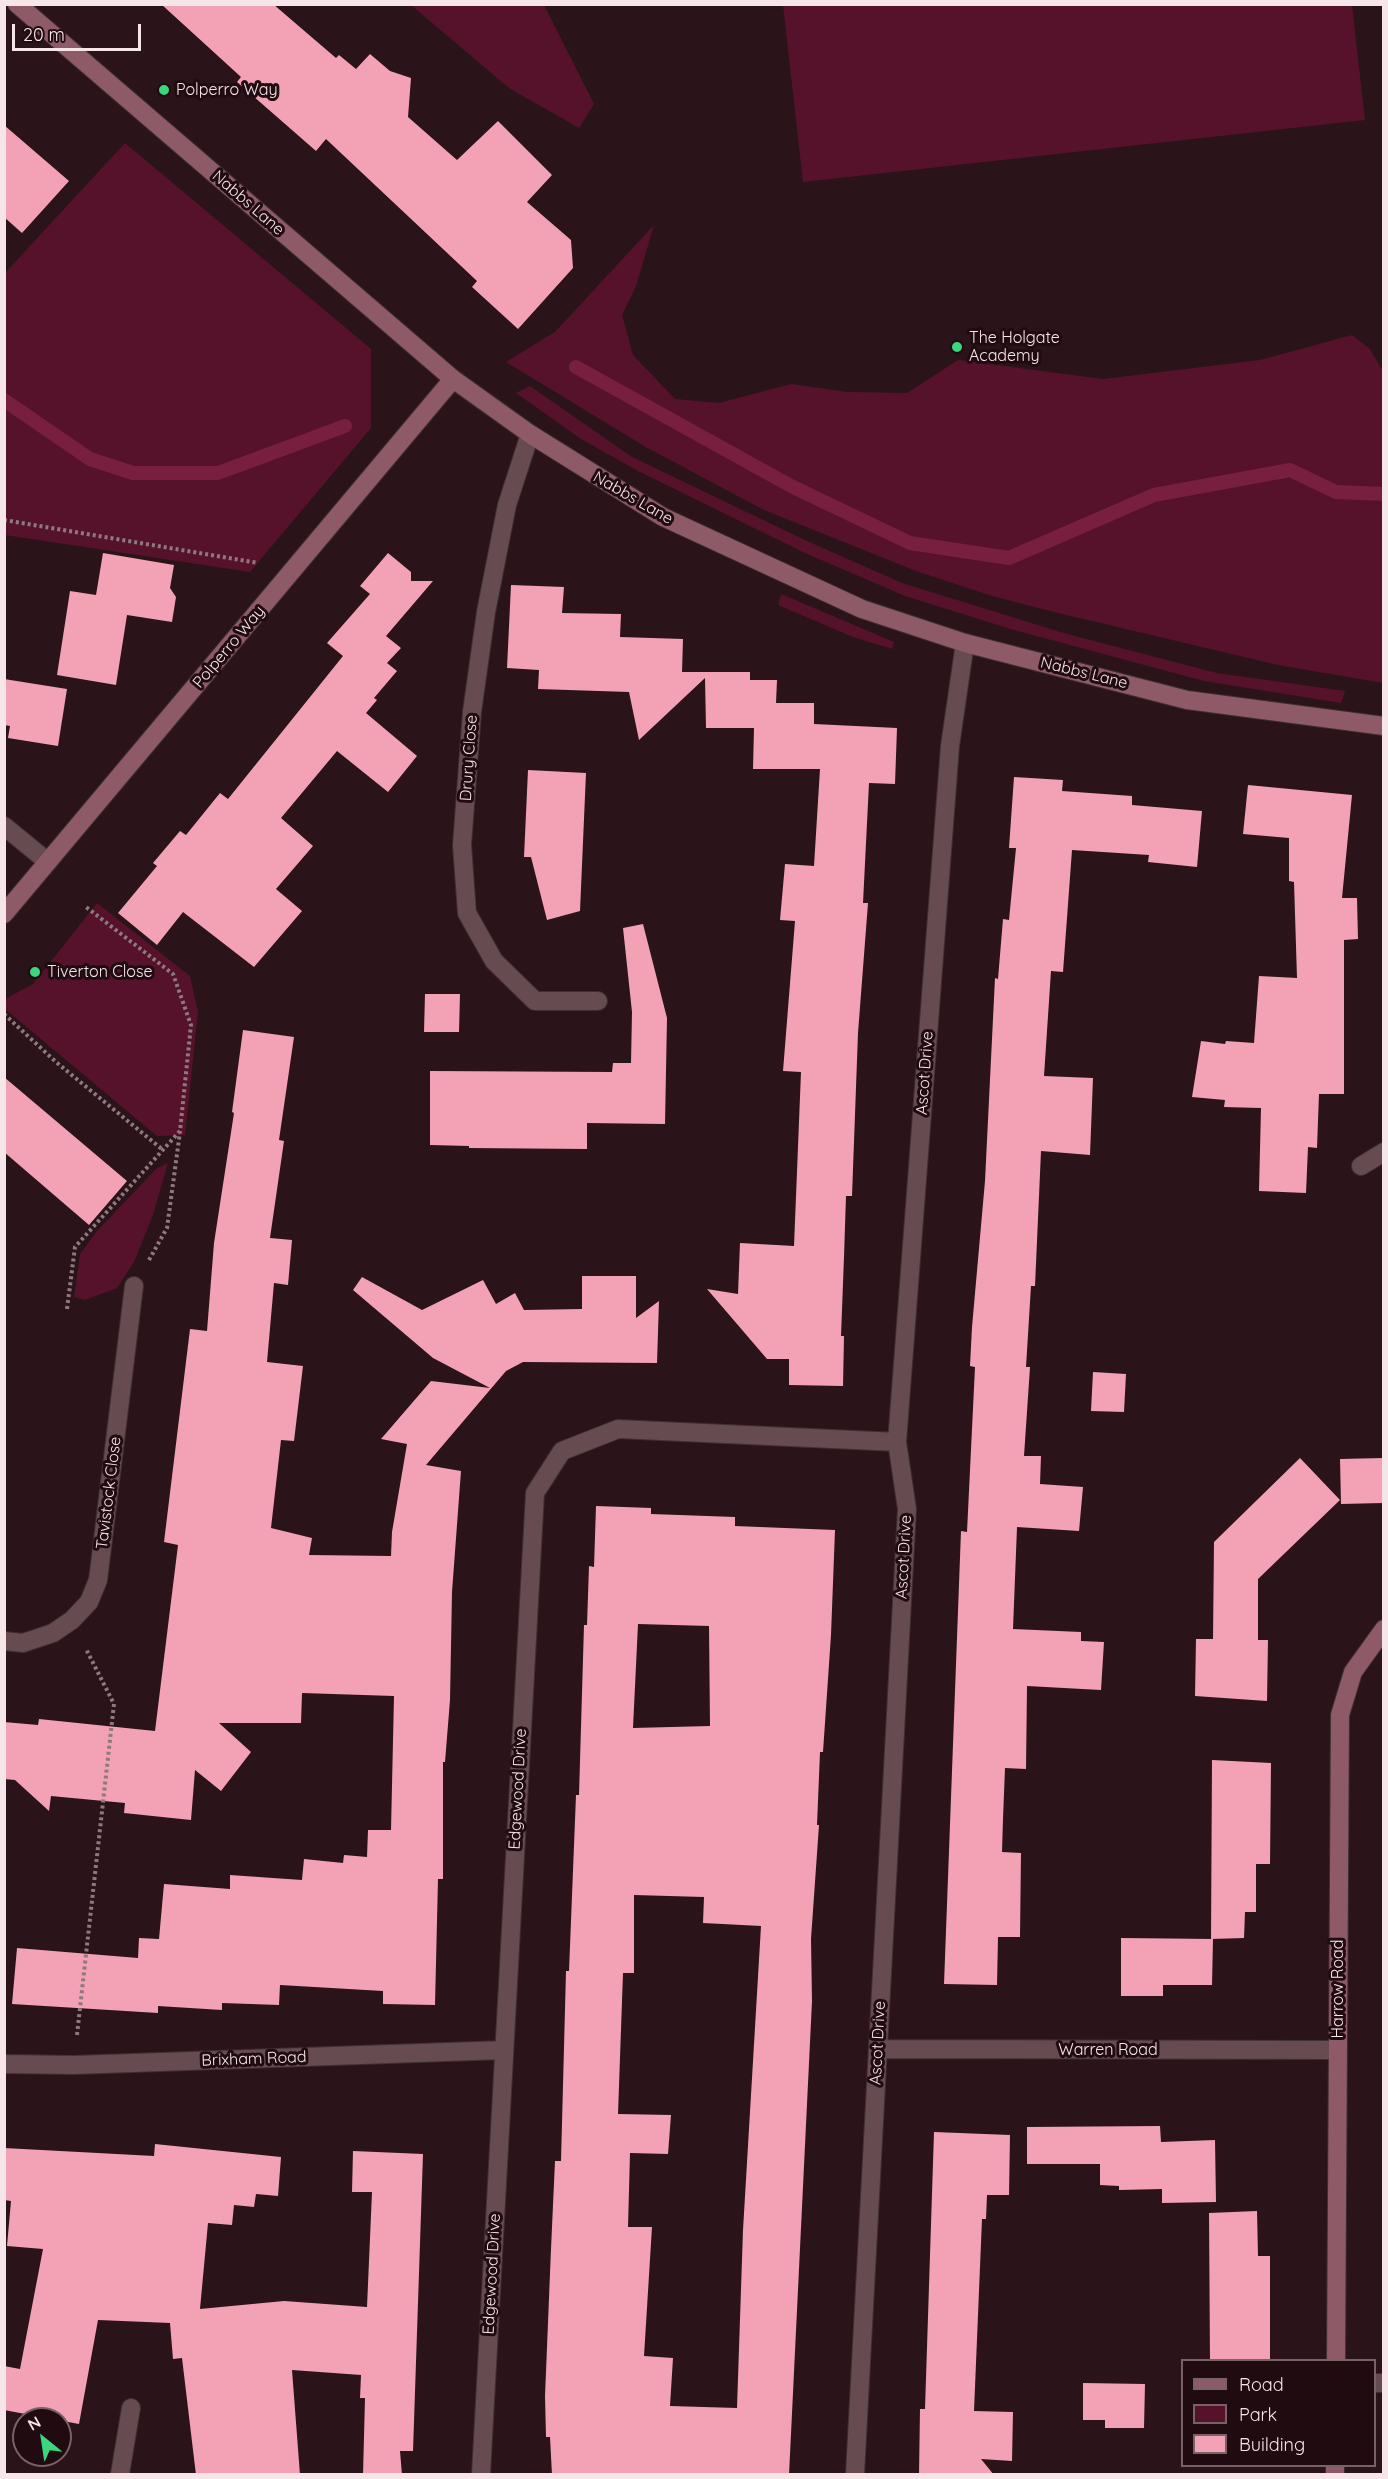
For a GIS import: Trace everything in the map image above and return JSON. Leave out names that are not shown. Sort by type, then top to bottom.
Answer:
[{"type":"street","name":"Nabbs Lane","points":[[17,4],[453,379],[530,434],[663,517],[862,609],[965,643],[1187,700],[1383,726]]},
{"type":"street","name":"Polperro Way","points":[[4,914],[453,379]]},
{"type":"street","name":"Drury Close","points":[[530,434],[507,506],[486,612],[472,712],[462,845],[467,913],[494,961],[535,1002],[598,1001]]},
{"type":"street","name":"Ascot Drive","points":[[855,2475],[907,1509],[897,1442],[950,746],[965,643]]},
{"type":"street","points":[[4,825],[48,862]]},
{"type":"street","points":[[1361,1166],[1383,1152]]},
{"type":"street","name":"Tavistock Close","points":[[4,1641],[23,1643],[53,1633],[72,1620],[89,1602],[98,1580],[134,1286]]},
{"type":"street","name":"Edgewood Drive","points":[[481,2475],[535,1493],[562,1451],[618,1429],[897,1442]]},
{"type":"street","name":"Harrow Road","points":[[1336,2359],[1340,1715],[1353,1672],[1383,1629]]},
{"type":"street","name":"Warren Road","points":[[878,2049],[1338,2050]]},
{"type":"street","name":"Brixham Road","points":[[4,2064],[74,2065],[504,2050]]},
{"type":"street","points":[[120,2475],[131,2408]]},
{"type":"path","points":[[4,520],[294,569]]},
{"type":"path","points":[[86,907],[173,974],[190,1025],[180,1131],[167,1228],[134,1286]]},
{"type":"path","points":[[4,1014],[56,1062],[163,1150]]},
{"type":"path","points":[[67,1309],[75,1247],[180,1131]]},
{"type":"path","points":[[72,1620],[114,1704],[74,2065]]},
{"type":"green space","points":[[411,5],[544,5],[594,104],[579,128],[509,88]]},
{"type":"green space","points":[[783,5],[1352,5],[1365,120],[803,182]]},
{"type":"green space","points":[[125,143],[371,349],[371,428],[250,572],[5,535],[5,273]]},
{"type":"green space","points":[[654,225],[636,286],[622,315],[633,355],[675,399],[719,403],[791,384],[847,392],[907,393],[958,360],[1103,379],[1260,360],[1352,335],[1369,348],[1383,371],[1383,683],[1278,665],[1058,613],[992,596],[916,571],[764,510],[644,446],[506,362],[555,332]]},
{"type":"green space","points":[[530,386],[632,457],[807,541],[902,583],[1067,634],[1217,673],[1345,691],[1341,703],[1204,681],[1014,630],[905,596],[805,553],[638,471],[581,439],[516,393]]},
{"type":"green space","points":[[781,594],[894,642],[892,649],[853,637],[778,605]]},
{"type":"green space","points":[[97,903],[190,976],[198,1012],[185,1135],[157,1136],[5,1009],[5,999],[33,984]]},
{"type":"green space","points":[[168,1163],[153,1215],[134,1262],[117,1288],[85,1300],[74,1297],[80,1254],[97,1231],[157,1168]]},
{"type":"building","points":[[161,4],[273,4],[336,58],[339,55],[356,69],[370,54],[390,71],[411,78],[408,117],[457,160],[498,121],[552,175],[527,202],[571,240],[573,268],[518,329],[472,287],[477,281],[326,139],[316,151],[237,82],[241,77]]},
{"type":"building","points":[[4,125],[69,181],[22,233],[4,217]]},
{"type":"building","points":[[103,553],[174,565],[170,588],[176,597],[172,622],[127,615],[116,685],[57,675],[70,591],[96,595]]},
{"type":"building","points":[[388,553],[411,572],[411,581],[433,581],[386,636],[401,648],[387,663],[397,671],[374,698],[377,700],[366,713],[417,756],[388,792],[337,751],[281,818],[313,846],[276,889],[302,911],[254,967],[183,912],[157,945],[118,913],[157,866],[153,863],[180,831],[186,835],[220,793],[228,799],[343,656],[327,643],[370,594],[360,586]]},
{"type":"building","points":[[511,585],[564,587],[562,613],[621,614],[620,637],[683,639],[682,672],[750,672],[750,680],[777,680],[776,703],[814,703],[814,724],[897,728],[895,784],[869,783],[863,903],[868,903],[858,1033],[852,1196],[846,1196],[841,1336],[844,1336],[843,1386],[789,1385],[789,1359],[767,1359],[707,1289],[738,1294],[740,1243],[794,1246],[801,1072],[783,1071],[795,921],[780,920],[785,864],[814,866],[820,769],[753,769],[754,728],[706,728],[705,678],[639,740],[629,692],[538,689],[539,670],[507,668]]},
{"type":"building","points":[[4,679],[67,689],[58,746],[8,738],[10,726],[4,725]]},
{"type":"building","points":[[528,770],[586,773],[580,911],[547,920],[531,857],[524,857]]},
{"type":"building","points":[[1014,777],[1063,780],[1062,791],[1132,796],[1132,805],[1202,811],[1197,867],[1148,862],[1149,855],[1072,850],[1063,972],[1051,971],[1044,1076],[1093,1078],[1090,1155],[1041,1151],[1035,1286],[1031,1286],[1026,1367],[1030,1367],[1024,1456],[1041,1456],[1040,1484],[1083,1487],[1079,1531],[1017,1527],[1013,1629],[1081,1632],[1081,1641],[1104,1642],[1101,1690],[1027,1686],[1026,1769],[1005,1768],[1002,1852],[1021,1853],[1020,1937],[998,1937],[997,1985],[944,1984],[961,1531],[967,1532],[975,1367],[970,1366],[972,1327],[985,1181],[995,978],[998,979],[1003,919],[1009,920],[1016,848],[1009,848]]},
{"type":"building","points":[[1248,785],[1352,795],[1342,898],[1357,898],[1358,939],[1344,940],[1344,1094],[1319,1094],[1317,1148],[1308,1147],[1306,1193],[1259,1191],[1261,1108],[1224,1107],[1225,1100],[1192,1097],[1201,1041],[1225,1044],[1226,1041],[1254,1043],[1259,976],[1297,978],[1294,882],[1289,881],[1289,838],[1243,834]]},
{"type":"building","points":[[643,924],[667,1018],[665,1124],[587,1123],[587,1149],[469,1148],[469,1146],[430,1145],[430,1071],[612,1072],[613,1063],[631,1063],[632,1012],[623,928]]},
{"type":"building","points":[[425,994],[460,994],[459,1032],[424,1032]]},
{"type":"building","points":[[243,1030],[294,1037],[279,1140],[284,1141],[270,1238],[292,1240],[288,1285],[274,1283],[267,1362],[303,1366],[294,1441],[281,1440],[271,1528],[312,1538],[309,1555],[391,1556],[392,1532],[407,1444],[381,1439],[431,1381],[490,1388],[433,1358],[353,1290],[362,1277],[422,1310],[483,1280],[496,1304],[515,1293],[524,1310],[582,1309],[582,1276],[636,1276],[636,1318],[659,1301],[657,1363],[523,1362],[506,1371],[426,1465],[461,1471],[452,1592],[450,1700],[445,1762],[443,1762],[443,1879],[438,1879],[435,2005],[383,2004],[383,1991],[280,1985],[279,2005],[222,2003],[222,2010],[158,2006],[158,2013],[12,2004],[17,1948],[138,1958],[139,1938],[159,1939],[164,1884],[230,1889],[230,1875],[302,1880],[304,1859],[343,1863],[344,1855],[367,1857],[368,1830],[391,1830],[394,1696],[302,1693],[301,1723],[219,1723],[251,1752],[221,1791],[195,1770],[191,1820],[124,1813],[125,1803],[51,1796],[49,1811],[15,1780],[4,1779],[4,1722],[38,1725],[39,1719],[155,1731],[178,1545],[164,1542],[190,1329],[207,1331],[214,1243],[234,1113],[232,1112]]},
{"type":"building","points":[[4,1077],[127,1181],[89,1225],[4,1152]]},
{"type":"building","points":[[1093,1372],[1126,1374],[1124,1412],[1091,1411]]},
{"type":"building","points":[[1300,1458],[1340,1500],[1258,1579],[1258,1640],[1268,1640],[1267,1701],[1195,1696],[1196,1639],[1213,1639],[1214,1542]]},
{"type":"building","points":[[1383,1458],[1383,1503],[1341,1504],[1340,1459]]},
{"type":"building","points":[[596,1506],[651,1508],[651,1514],[735,1517],[735,1526],[835,1530],[831,1635],[823,1752],[820,1752],[817,1825],[819,1825],[811,1939],[812,2001],[789,2475],[552,2475],[550,2437],[546,2437],[545,2396],[555,2161],[561,2161],[566,1971],[569,1971],[576,1795],[579,1795],[584,1625],[587,1625],[589,1566],[594,1567]],"holes":[[[638,1624],[709,1626],[710,1726],[633,1728]],[[634,1895],[704,1897],[703,1923],[761,1926],[743,2230],[737,2408],[670,2406],[673,2358],[644,2356],[652,2227],[628,2227],[630,2153],[668,2154],[671,2115],[618,2114],[623,1973],[634,1973]]]},
{"type":"building","points":[[1212,1760],[1271,1763],[1270,1864],[1256,1864],[1256,1912],[1245,1912],[1244,1938],[1211,1939]]},
{"type":"building","points":[[1121,1938],[1213,1939],[1212,1985],[1163,1985],[1163,1996],[1121,1996]]},
{"type":"building","points":[[1160,2126],[1161,2142],[1215,2140],[1216,2202],[1162,2203],[1162,2189],[1119,2190],[1119,2186],[1100,2185],[1100,2164],[1027,2164],[1027,2127]]},
{"type":"building","points":[[934,2132],[1010,2135],[1009,2195],[987,2195],[986,2219],[982,2219],[974,2411],[1013,2412],[1012,2461],[981,2459],[994,2475],[919,2475],[920,2409],[925,2409]]},
{"type":"building","points":[[155,2144],[281,2157],[278,2196],[256,2194],[254,2207],[234,2205],[232,2225],[208,2223],[200,2309],[284,2301],[367,2307],[372,2192],[352,2192],[353,2151],[423,2154],[413,2451],[400,2451],[402,2475],[363,2475],[365,2398],[360,2398],[361,2375],[292,2370],[300,2475],[196,2475],[182,2358],[173,2359],[170,2323],[98,2320],[79,2424],[72,2423],[72,2407],[12,2407],[12,2411],[4,2410],[4,2366],[20,2369],[43,2249],[7,2246],[11,2201],[4,2200],[4,2148],[154,2156]]},
{"type":"building","points":[[1257,2211],[1258,2256],[1270,2256],[1270,2359],[1210,2359],[1209,2213]]},
{"type":"building","points":[[1083,2383],[1145,2384],[1144,2428],[1105,2428],[1105,2420],[1083,2420]]},
{"type":"waterway","points":[[576,367],[791,486],[910,543],[1009,558],[1154,495],[1290,470],[1336,492],[1384,494]]},
{"type":"waterway","points":[[4,400],[90,459],[133,473],[218,473],[345,426]]},
{"type":"place","name":"Polperro Way","points":[[164,90]]},
{"type":"place","name":"The Holgate Academy","points":[[957,347]]},
{"type":"place","name":"Tiverton Close","points":[[35,972]]}]
